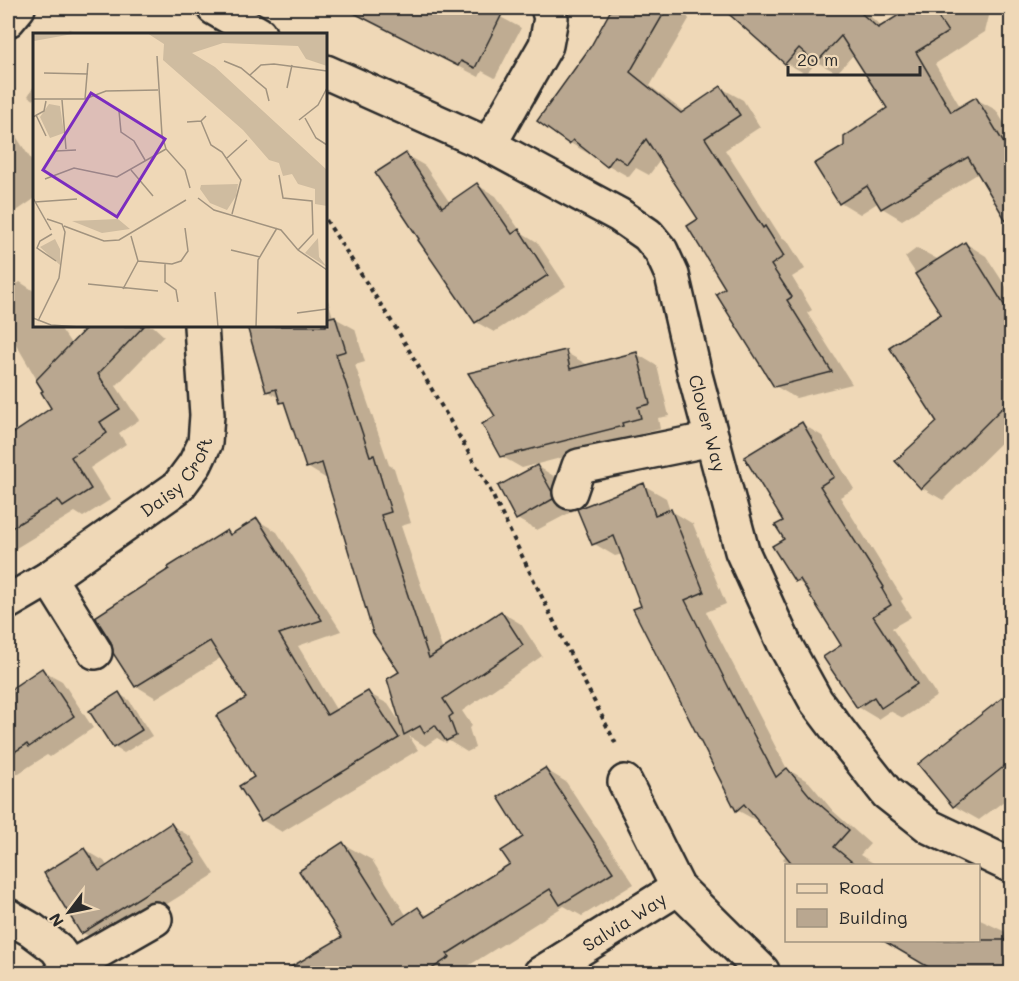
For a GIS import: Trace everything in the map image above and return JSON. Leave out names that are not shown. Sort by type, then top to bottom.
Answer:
[{"type":"street","points":[[8,20],[18,8]]},
{"type":"street","points":[[213,8],[257,33]]},
{"type":"street","points":[[489,145],[546,45],[551,18],[548,8]]},
{"type":"street","name":"Clover Way","points":[[327,72],[489,145],[619,215],[648,235],[661,251],[672,275],[695,375],[742,551],[784,643],[816,701],[887,793],[930,827],[1011,866]]},
{"type":"street","name":"Daisy Croft","points":[[8,602],[49,578],[178,487],[195,464],[205,443],[207,415],[201,327]]},
{"type":"street","points":[[570,492],[579,466],[712,439]]},
{"type":"street","points":[[49,578],[95,652]]},
{"type":"street","name":"Salvia Way","points":[[622,767],[678,888],[762,971]]},
{"type":"street","name":"Salvia Way","points":[[540,974],[678,888]]},
{"type":"street","points":[[8,916],[56,948],[73,970],[154,919]]},
{"type":"path","points":[[327,222],[399,333],[488,486],[622,767]]},
{"type":"building","points":[[344,8],[505,8],[475,68],[461,61],[458,66]]},
{"type":"building","points":[[612,8],[667,8],[630,72],[681,113],[721,86],[740,115],[705,138],[763,228],[765,226],[784,256],[771,265],[792,297],[787,300],[832,372],[774,387],[716,294],[725,288],[687,226],[698,219],[646,139],[627,164],[615,156],[607,167],[573,140],[569,144],[537,121],[591,46]]},
{"type":"building","points":[[722,8],[866,8],[861,13],[878,28],[910,8],[932,8],[948,32],[916,52],[951,112],[976,97],[1011,155],[1011,229],[968,157],[881,209],[867,186],[839,204],[814,164],[844,146],[844,137],[887,108],[841,36],[816,63],[799,48],[785,64]]},
{"type":"building","points":[[406,153],[442,207],[477,183],[512,234],[519,229],[548,275],[475,323],[375,173]]},
{"type":"building","points":[[965,242],[1011,316],[1011,399],[921,489],[895,461],[937,422],[889,347],[941,314],[915,274]]},
{"type":"building","points":[[335,316],[346,351],[336,354],[370,456],[374,455],[391,512],[381,515],[429,658],[501,611],[523,645],[443,699],[453,714],[449,717],[456,736],[446,741],[435,725],[424,733],[420,726],[404,735],[387,679],[399,672],[373,633],[322,463],[306,468],[284,402],[280,403],[276,389],[266,392],[247,327],[327,327],[327,318]]},
{"type":"building","points":[[87,327],[143,327],[98,374],[120,409],[100,422],[107,433],[71,457],[91,489],[63,507],[58,500],[8,530],[8,437],[51,408],[36,380]]},
{"type":"building","points":[[566,350],[570,369],[637,352],[650,404],[638,407],[641,418],[622,423],[623,426],[500,457],[482,424],[495,416],[468,373]]},
{"type":"building","points":[[802,422],[834,477],[820,486],[884,587],[882,589],[891,605],[873,616],[917,684],[881,708],[874,697],[857,708],[823,657],[841,645],[800,579],[795,582],[772,546],[784,539],[775,525],[783,521],[744,457]]},
{"type":"building","points":[[537,465],[552,492],[553,499],[516,520],[498,486]]},
{"type":"building","points":[[644,483],[655,515],[671,509],[704,592],[685,600],[729,688],[776,777],[787,768],[810,796],[849,830],[834,847],[855,864],[792,864],[744,804],[736,811],[633,609],[641,606],[614,536],[592,545],[577,509]]},
{"type":"building","points":[[257,518],[322,620],[279,634],[327,715],[368,691],[399,738],[261,821],[239,786],[254,777],[216,716],[246,698],[210,641],[135,687],[113,653],[111,642],[95,617],[227,530],[230,535]]},
{"type":"building","points":[[42,668],[74,716],[29,747],[27,744],[8,756],[8,691]]},
{"type":"building","points":[[1011,691],[1011,761],[953,807],[918,764]]},
{"type":"building","points":[[119,692],[142,730],[113,748],[89,711]]},
{"type":"building","points":[[545,768],[613,872],[560,905],[550,889],[447,954],[450,957],[424,974],[279,974],[342,937],[299,871],[343,842],[394,923],[418,907],[425,917],[510,864],[501,851],[523,837],[498,797]]},
{"type":"building","points":[[171,823],[196,862],[81,934],[44,873],[84,848],[99,871]]},
{"type":"building","points":[[1011,940],[1011,974],[940,974],[885,942]]}]
